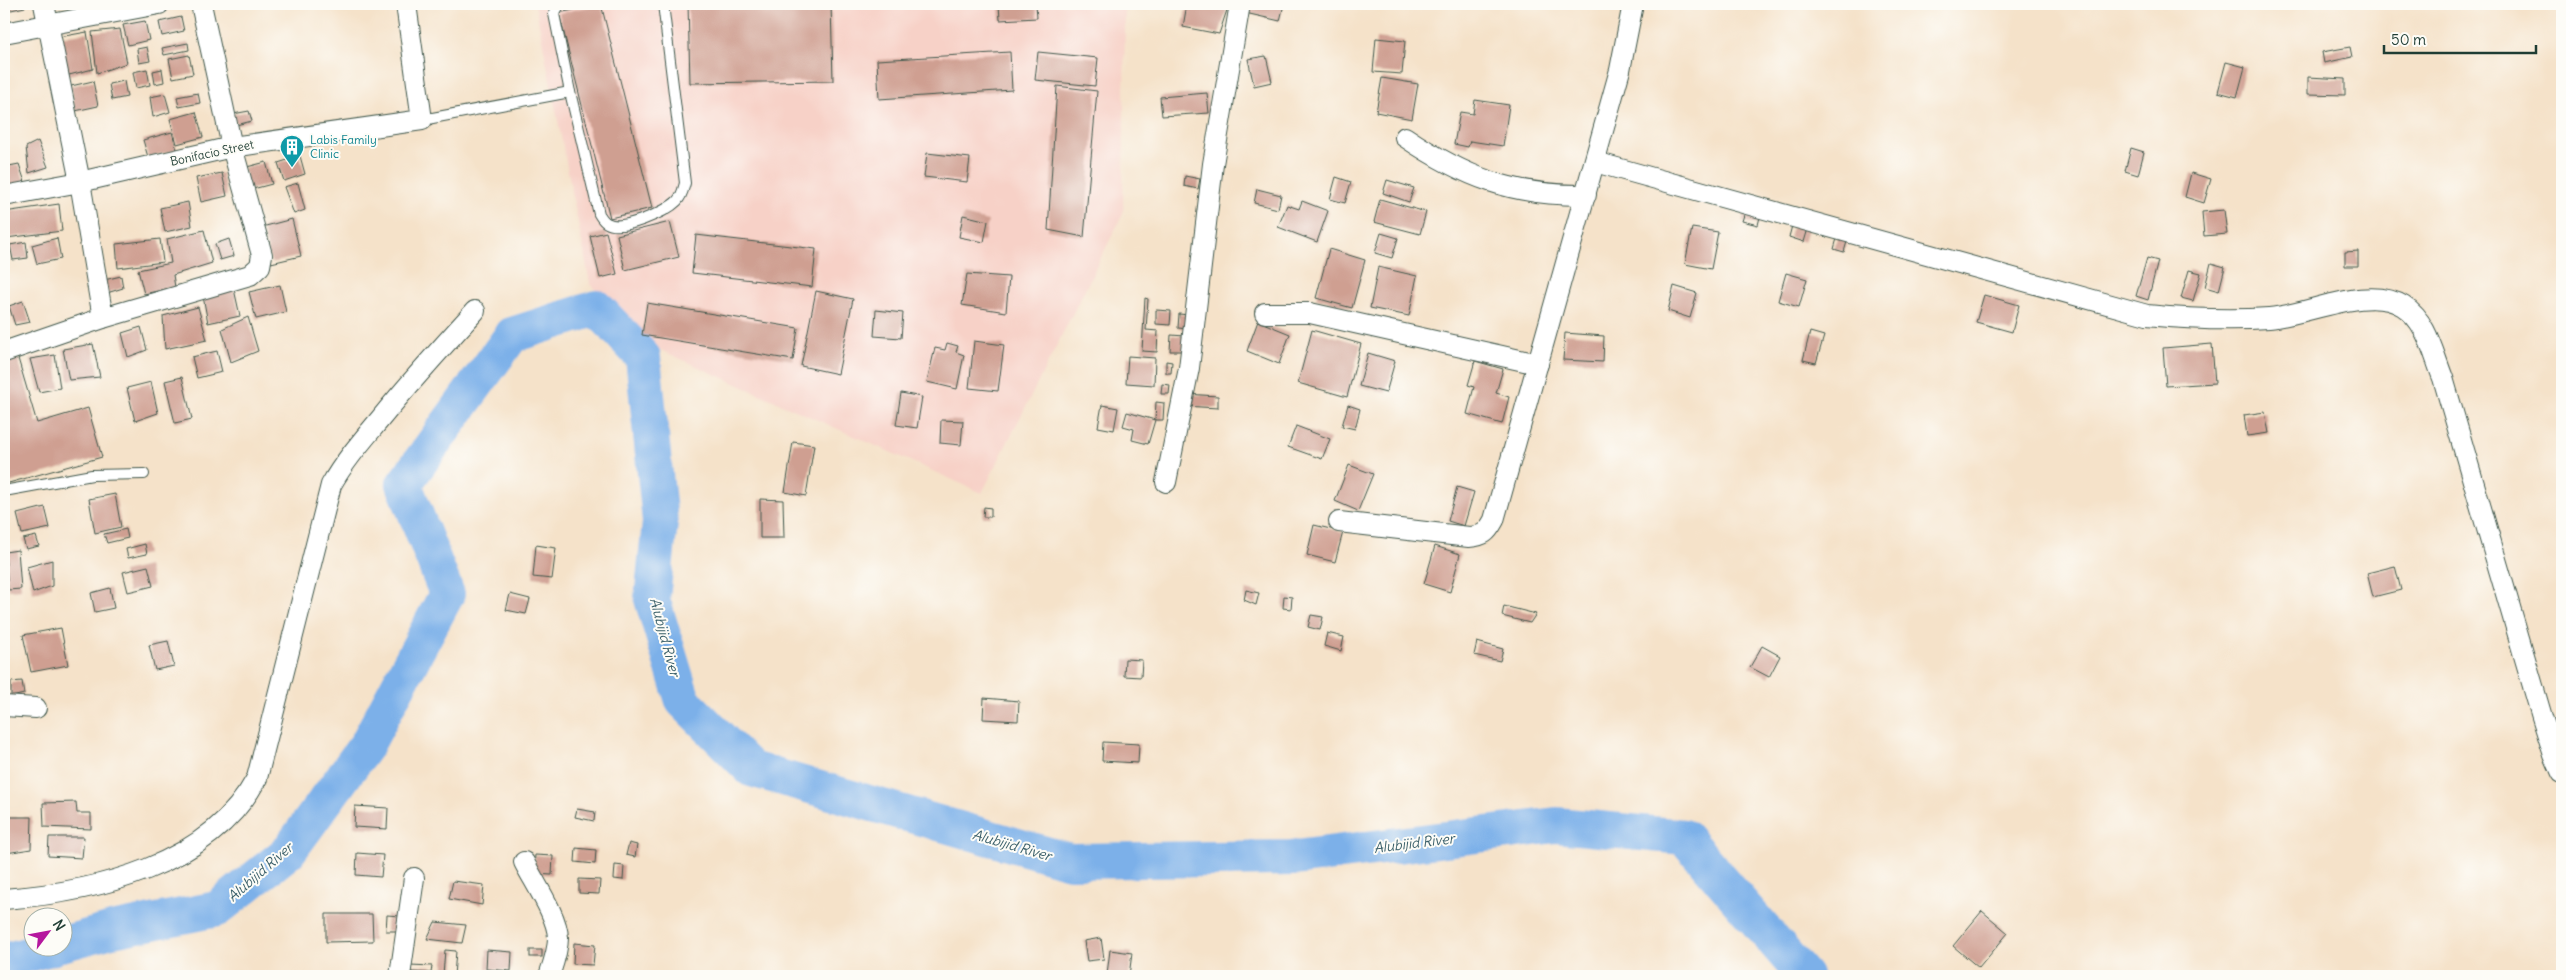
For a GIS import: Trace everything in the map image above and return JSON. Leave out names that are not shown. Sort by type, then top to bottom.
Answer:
[{"type":"street","points":[[44,4],[80,182],[103,318]]},
{"type":"street","points":[[4,33],[159,4]]},
{"type":"street","points":[[4,352],[103,318],[250,275],[260,266],[262,255],[232,147],[201,4]]},
{"type":"street","points":[[406,4],[422,120]]},
{"type":"street","points":[[1166,482],[1189,368],[1213,164],[1240,4]]},
{"type":"street","points":[[1339,522],[1469,537],[1482,536],[1488,531],[1494,520],[1586,195],[1620,70],[1633,4]]},
{"type":"street","name":"Bonifacio Street","points":[[4,196],[80,182],[232,147],[422,120]]},
{"type":"street","points":[[1405,137],[1462,172],[1521,191],[1550,195],[1586,195]]},
{"type":"street","points":[[1595,162],[2147,315],[2203,320],[2271,318],[2376,297],[2402,305],[2414,314],[2424,328],[2443,378],[2542,717],[2562,773]]},
{"type":"street","points":[[4,899],[88,888],[154,866],[199,843],[218,830],[233,814],[248,795],[257,778],[331,485],[342,466],[418,373],[474,311]]},
{"type":"street","points":[[1265,313],[1310,313],[1538,364]]},
{"type":"street","points":[[4,706],[36,708]]},
{"type":"street","points":[[524,862],[555,923],[558,936],[558,948],[549,976]]},
{"type":"street","points":[[400,976],[414,878]]},
{"type":"lane","points":[[560,4],[554,14],[570,92],[599,214],[602,220],[608,224],[616,225],[631,224],[666,209],[678,200],[685,183],[663,4]]},
{"type":"lane","points":[[422,120],[570,92]]},
{"type":"lane","points":[[4,491],[92,474],[144,474]]},
{"type":"shaded area","points":[[535,4],[1125,4],[1123,214],[982,493],[638,340],[590,283]]},
{"type":"building","points":[[9,4],[25,4],[25,7],[11,10]]},
{"type":"building","points":[[601,4],[652,208],[610,218],[559,13]]},
{"type":"building","points":[[688,4],[831,4],[833,81],[690,83]]},
{"type":"building","points":[[999,4],[1036,4],[1037,18],[1000,20]]},
{"type":"building","points":[[1187,4],[1229,4],[1219,34],[1183,27]]},
{"type":"building","points":[[1242,4],[1284,4],[1280,21],[1241,12]]},
{"type":"building","points":[[181,17],[184,31],[162,36],[159,22]]},
{"type":"building","points":[[145,21],[149,40],[128,45],[123,25]]},
{"type":"building","points":[[120,29],[127,63],[97,73],[92,32]]},
{"type":"building","points":[[87,32],[93,69],[65,76],[59,37]]},
{"type":"building","points":[[1376,38],[1405,41],[1402,74],[1373,72]]},
{"type":"building","points":[[188,43],[189,50],[164,55],[162,48]]},
{"type":"building","points":[[147,47],[150,61],[139,63],[137,49]]},
{"type":"building","points":[[2350,47],[2352,57],[2324,63],[2322,52]]},
{"type":"building","points":[[1010,52],[1012,90],[879,99],[877,60]]},
{"type":"building","points":[[1038,52],[1098,58],[1095,86],[1035,80]]},
{"type":"building","points":[[189,55],[193,74],[173,78],[169,59]]},
{"type":"building","points":[[1266,56],[1272,82],[1254,86],[1248,59]]},
{"type":"building","points":[[2226,62],[2245,67],[2237,97],[2218,92]]},
{"type":"building","points":[[147,69],[150,85],[136,88],[133,72]]},
{"type":"building","points":[[162,69],[164,82],[155,84],[153,71]]},
{"type":"building","points":[[2308,77],[2345,79],[2345,95],[2308,94]]},
{"type":"building","points":[[1382,78],[1418,84],[1412,119],[1376,112]]},
{"type":"building","points":[[93,81],[98,106],[75,111],[71,86]]},
{"type":"building","points":[[124,81],[127,97],[112,100],[109,84]]},
{"type":"building","points":[[1057,86],[1097,91],[1084,237],[1048,230]]},
{"type":"building","points":[[198,93],[200,103],[179,107],[177,97]]},
{"type":"building","points":[[1207,93],[1209,113],[1162,116],[1160,97]]},
{"type":"building","points":[[165,94],[170,112],[153,117],[150,97]]},
{"type":"building","points":[[1475,100],[1509,105],[1503,146],[1470,141],[1468,147],[1454,144],[1460,112],[1473,114]]},
{"type":"building","points":[[249,111],[252,121],[236,125],[233,114]]},
{"type":"building","points":[[196,112],[203,137],[177,144],[170,119]]},
{"type":"building","points":[[172,132],[177,150],[148,157],[143,140]]},
{"type":"building","points":[[38,141],[48,167],[29,173],[26,147]]},
{"type":"building","points":[[2131,148],[2144,152],[2138,175],[2125,171]]},
{"type":"building","points":[[927,153],[970,158],[967,182],[924,177]]},
{"type":"building","name":"Labis Family Clinic","points":[[300,156],[305,174],[284,181],[278,163]]},
{"type":"building","points":[[266,162],[272,184],[249,190],[243,168]]},
{"type":"building","points":[[19,164],[25,182],[4,190],[4,167]]},
{"type":"building","points":[[222,173],[227,196],[201,202],[196,178]]},
{"type":"building","points":[[2191,173],[2211,179],[2204,203],[2185,197]]},
{"type":"building","points":[[1185,176],[1200,179],[1198,189],[1184,186]]},
{"type":"building","points":[[1336,177],[1351,182],[1345,203],[1330,199]]},
{"type":"building","points":[[1387,180],[1414,188],[1409,202],[1383,193]]},
{"type":"building","points":[[298,183],[305,210],[294,214],[284,187]]},
{"type":"building","points":[[1257,189],[1281,195],[1278,209],[1254,203]]},
{"type":"building","points":[[1380,199],[1426,212],[1420,234],[1374,222]]},
{"type":"building","points":[[1302,201],[1328,211],[1317,242],[1278,227],[1287,205],[1299,209]]},
{"type":"building","points":[[188,202],[192,226],[165,232],[160,208]]},
{"type":"building","points":[[59,204],[62,231],[6,238],[4,212]]},
{"type":"building","points":[[1746,209],[1761,213],[1758,225],[1742,221]]},
{"type":"building","points":[[2224,210],[2227,234],[2204,236],[2202,212]]},
{"type":"building","points":[[963,215],[988,221],[984,242],[959,237]]},
{"type":"building","points":[[1794,218],[1810,222],[1804,242],[1789,237]]},
{"type":"building","points":[[292,219],[301,256],[271,263],[262,227]]},
{"type":"building","points":[[670,222],[679,257],[625,270],[617,235]]},
{"type":"building","points":[[1692,228],[1718,232],[1711,269],[1685,264]]},
{"type":"building","points":[[204,230],[212,263],[173,275],[175,287],[144,294],[138,270],[171,263],[167,239]]},
{"type":"building","points":[[606,232],[617,274],[600,278],[590,236]]},
{"type":"building","points":[[1381,233],[1398,238],[1392,258],[1375,253]]},
{"type":"building","points":[[696,235],[816,249],[812,287],[692,273]]},
{"type":"building","points":[[1838,235],[1848,238],[1844,252],[1834,249]]},
{"type":"building","points":[[57,238],[61,259],[37,264],[32,245]]},
{"type":"building","points":[[160,239],[163,262],[118,268],[116,244]]},
{"type":"building","points":[[229,239],[234,256],[220,260],[215,244]]},
{"type":"building","points":[[26,242],[28,258],[13,260],[10,245]]},
{"type":"building","points":[[1329,249],[1365,260],[1352,308],[1316,298]]},
{"type":"building","points":[[2358,251],[2358,266],[2345,266],[2345,252]]},
{"type":"building","points":[[2147,258],[2158,261],[2148,300],[2136,296]]},
{"type":"building","points":[[2211,263],[2225,267],[2219,291],[2205,287]]},
{"type":"building","points":[[1378,267],[1417,276],[1409,316],[1370,308]]},
{"type":"building","points":[[2189,270],[2201,273],[2193,301],[2181,298]]},
{"type":"building","points":[[1786,273],[1807,279],[1799,307],[1778,301]]},
{"type":"building","points":[[967,274],[1009,277],[1006,312],[962,305]]},
{"type":"building","points":[[121,276],[123,288],[107,293],[104,280]]},
{"type":"building","points":[[280,285],[286,312],[256,319],[249,292]]},
{"type":"building","points":[[1674,286],[1697,293],[1690,318],[1668,311]]},
{"type":"building","points":[[234,289],[240,316],[208,323],[203,296]]},
{"type":"building","points":[[816,291],[853,299],[838,374],[801,366]]},
{"type":"building","points":[[1984,295],[2019,305],[2012,332],[1976,322]]},
{"type":"building","points":[[1145,298],[1148,299],[1146,330],[1158,331],[1157,352],[1142,351]]},
{"type":"building","points":[[23,301],[30,322],[15,325],[9,306]]},
{"type":"building","points":[[647,303],[798,328],[793,360],[642,335]]},
{"type":"building","points":[[198,307],[207,340],[165,349],[163,316]]},
{"type":"building","points":[[876,310],[903,313],[901,338],[874,336]]},
{"type":"building","points":[[1156,310],[1171,311],[1170,325],[1156,324]]},
{"type":"building","points":[[1179,314],[1189,315],[1188,329],[1178,328]]},
{"type":"building","points":[[248,317],[258,351],[231,362],[222,329]]},
{"type":"building","points":[[1258,321],[1290,334],[1279,364],[1247,351]]},
{"type":"building","points":[[141,327],[147,350],[128,357],[122,333]]},
{"type":"building","points":[[1312,330],[1361,344],[1347,397],[1298,383]]},
{"type":"building","points":[[1810,332],[1824,336],[1816,363],[1803,360]]},
{"type":"building","points":[[1565,333],[1604,336],[1603,362],[1563,360]]},
{"type":"building","points":[[1171,335],[1185,336],[1184,351],[1170,351]]},
{"type":"building","points":[[974,341],[1004,345],[998,391],[969,388]]},
{"type":"building","points":[[947,343],[958,346],[956,352],[964,355],[957,389],[927,382],[935,348],[945,350]]},
{"type":"building","points":[[93,344],[100,377],[69,380],[63,349]]},
{"type":"building","points":[[2212,344],[2215,383],[2166,386],[2163,348]]},
{"type":"building","points":[[217,351],[222,372],[197,378],[192,357]]},
{"type":"building","points":[[1368,353],[1395,361],[1386,393],[1359,386]]},
{"type":"building","points":[[17,355],[37,423],[88,408],[102,457],[5,484],[4,359]]},
{"type":"building","points":[[55,355],[60,388],[39,392],[30,359]]},
{"type":"building","points":[[1128,356],[1155,358],[1154,385],[1126,383]]},
{"type":"building","points":[[1166,361],[1172,362],[1171,373],[1166,373]]},
{"type":"building","points":[[1475,361],[1503,369],[1496,393],[1509,397],[1502,424],[1467,414],[1474,387],[1468,385]]},
{"type":"building","points":[[182,377],[192,419],[175,423],[165,381]]},
{"type":"building","points":[[151,382],[158,413],[135,421],[127,388]]},
{"type":"building","points":[[1162,384],[1170,385],[1169,394],[1161,394]]},
{"type":"building","points":[[901,393],[922,397],[917,428],[896,425]]},
{"type":"building","points":[[1185,394],[1218,396],[1218,408],[1184,406]]},
{"type":"building","points":[[1156,402],[1164,403],[1163,420],[1155,420]]},
{"type":"building","points":[[1102,405],[1118,408],[1114,430],[1098,427]]},
{"type":"building","points":[[1348,405],[1360,409],[1355,429],[1342,426]]},
{"type":"building","points":[[1127,412],[1155,420],[1148,444],[1132,440],[1134,429],[1123,426]]},
{"type":"building","points":[[2265,412],[2269,433],[2247,436],[2244,415]]},
{"type":"building","points":[[941,420],[963,421],[961,445],[940,443]]},
{"type":"building","points":[[1296,426],[1330,439],[1322,459],[1288,447]]},
{"type":"building","points":[[793,442],[814,445],[806,496],[785,492]]},
{"type":"building","points":[[1349,465],[1373,474],[1358,511],[1335,501]]},
{"type":"building","points":[[1457,487],[1474,492],[1464,526],[1448,521]]},
{"type":"building","points":[[115,494],[121,527],[95,533],[89,499]]},
{"type":"building","points":[[760,499],[783,500],[784,538],[760,538]]},
{"type":"building","points":[[45,507],[50,528],[22,534],[17,514]]},
{"type":"building","points":[[984,507],[991,508],[991,517],[983,517]]},
{"type":"building","points":[[1314,525],[1343,532],[1335,562],[1307,555]]},
{"type":"building","points":[[126,529],[128,538],[107,543],[104,534]]},
{"type":"building","points":[[36,536],[39,546],[26,549],[23,539]]},
{"type":"building","points":[[145,544],[147,554],[128,558],[126,549]]},
{"type":"building","points":[[536,545],[556,548],[552,579],[533,577]]},
{"type":"building","points":[[1435,546],[1460,554],[1450,592],[1424,584]]},
{"type":"building","points":[[18,550],[21,589],[8,590],[5,552]]},
{"type":"building","points":[[52,560],[52,586],[33,593],[27,567]]},
{"type":"building","points":[[148,566],[153,586],[128,592],[123,572]]},
{"type":"building","points":[[2395,566],[2401,590],[2373,597],[2367,573]]},
{"type":"building","points":[[110,588],[114,608],[95,612],[91,593]]},
{"type":"building","points":[[1246,590],[1259,593],[1256,605],[1244,600]]},
{"type":"building","points":[[510,594],[530,599],[526,614],[506,610]]},
{"type":"building","points":[[1284,596],[1292,597],[1291,609],[1283,608]]},
{"type":"building","points":[[1504,606],[1536,614],[1530,623],[1502,616]]},
{"type":"building","points":[[1311,615],[1323,617],[1320,630],[1308,627]]},
{"type":"building","points":[[61,628],[68,665],[31,672],[23,635]]},
{"type":"building","points":[[1327,633],[1344,637],[1341,651],[1324,646]]},
{"type":"building","points":[[168,641],[174,666],[155,670],[149,645]]},
{"type":"building","points":[[1477,642],[1503,649],[1500,661],[1474,655]]},
{"type":"building","points":[[1762,646],[1780,656],[1769,677],[1750,667]]},
{"type":"building","points":[[1125,659],[1142,660],[1141,677],[1124,676]]},
{"type":"building","points":[[22,681],[24,694],[11,697],[11,682]]},
{"type":"building","points":[[984,698],[1019,701],[1018,721],[983,719]]},
{"type":"building","points":[[1103,742],[1139,744],[1138,763],[1102,761]]},
{"type":"building","points":[[76,802],[77,813],[91,813],[91,829],[44,827],[43,803]]},
{"type":"building","points":[[355,806],[388,808],[387,829],[354,827]]},
{"type":"building","points":[[577,809],[595,812],[594,821],[575,817]]},
{"type":"building","points":[[6,817],[32,817],[31,849],[6,853]]},
{"type":"building","points":[[49,837],[84,837],[82,858],[48,856]]},
{"type":"building","points":[[629,843],[637,845],[635,857],[626,855]]},
{"type":"building","points":[[576,848],[596,850],[595,864],[575,862]]},
{"type":"building","points":[[357,853],[383,855],[381,877],[356,875]]},
{"type":"building","points":[[535,855],[553,856],[552,875],[534,874]]},
{"type":"building","points":[[615,865],[624,866],[623,880],[614,879]]},
{"type":"building","points":[[579,879],[600,880],[599,894],[579,893]]},
{"type":"building","points":[[453,881],[484,885],[482,905],[449,899]]},
{"type":"building","points":[[1982,911],[2008,933],[1979,968],[1953,946]]},
{"type":"building","points":[[326,914],[372,914],[373,941],[326,942]]},
{"type":"building","points":[[387,915],[400,916],[399,931],[386,931]]},
{"type":"building","points":[[435,922],[466,925],[462,943],[427,939]]},
{"type":"building","points":[[1101,938],[1104,959],[1087,961],[1084,941]]},
{"type":"building","points":[[574,943],[595,945],[593,965],[573,964]]},
{"type":"building","points":[[445,950],[456,951],[454,976],[443,975]]},
{"type":"building","points":[[487,950],[512,952],[511,971],[486,969]]},
{"type":"building","points":[[530,950],[542,950],[542,957],[530,957]]},
{"type":"building","points":[[1110,950],[1132,953],[1129,976],[1107,974]]},
{"type":"building","points":[[410,965],[432,966],[431,973],[410,972]]},
{"type":"waterway","name":"Alubijid River","points":[[72,941],[112,930],[217,909],[288,852],[367,744],[447,594],[404,484],[512,335],[597,308],[643,357],[660,522],[652,599],[683,701],[751,769],[1070,861],[1295,858],[1556,825],[1684,837],[1804,976]]},
{"type":"waterway","name":"Alubijid River","points":[[4,961],[22,956]]},
{"type":"place","name":"Labis Family Clinic","points":[[292,168]]}]
